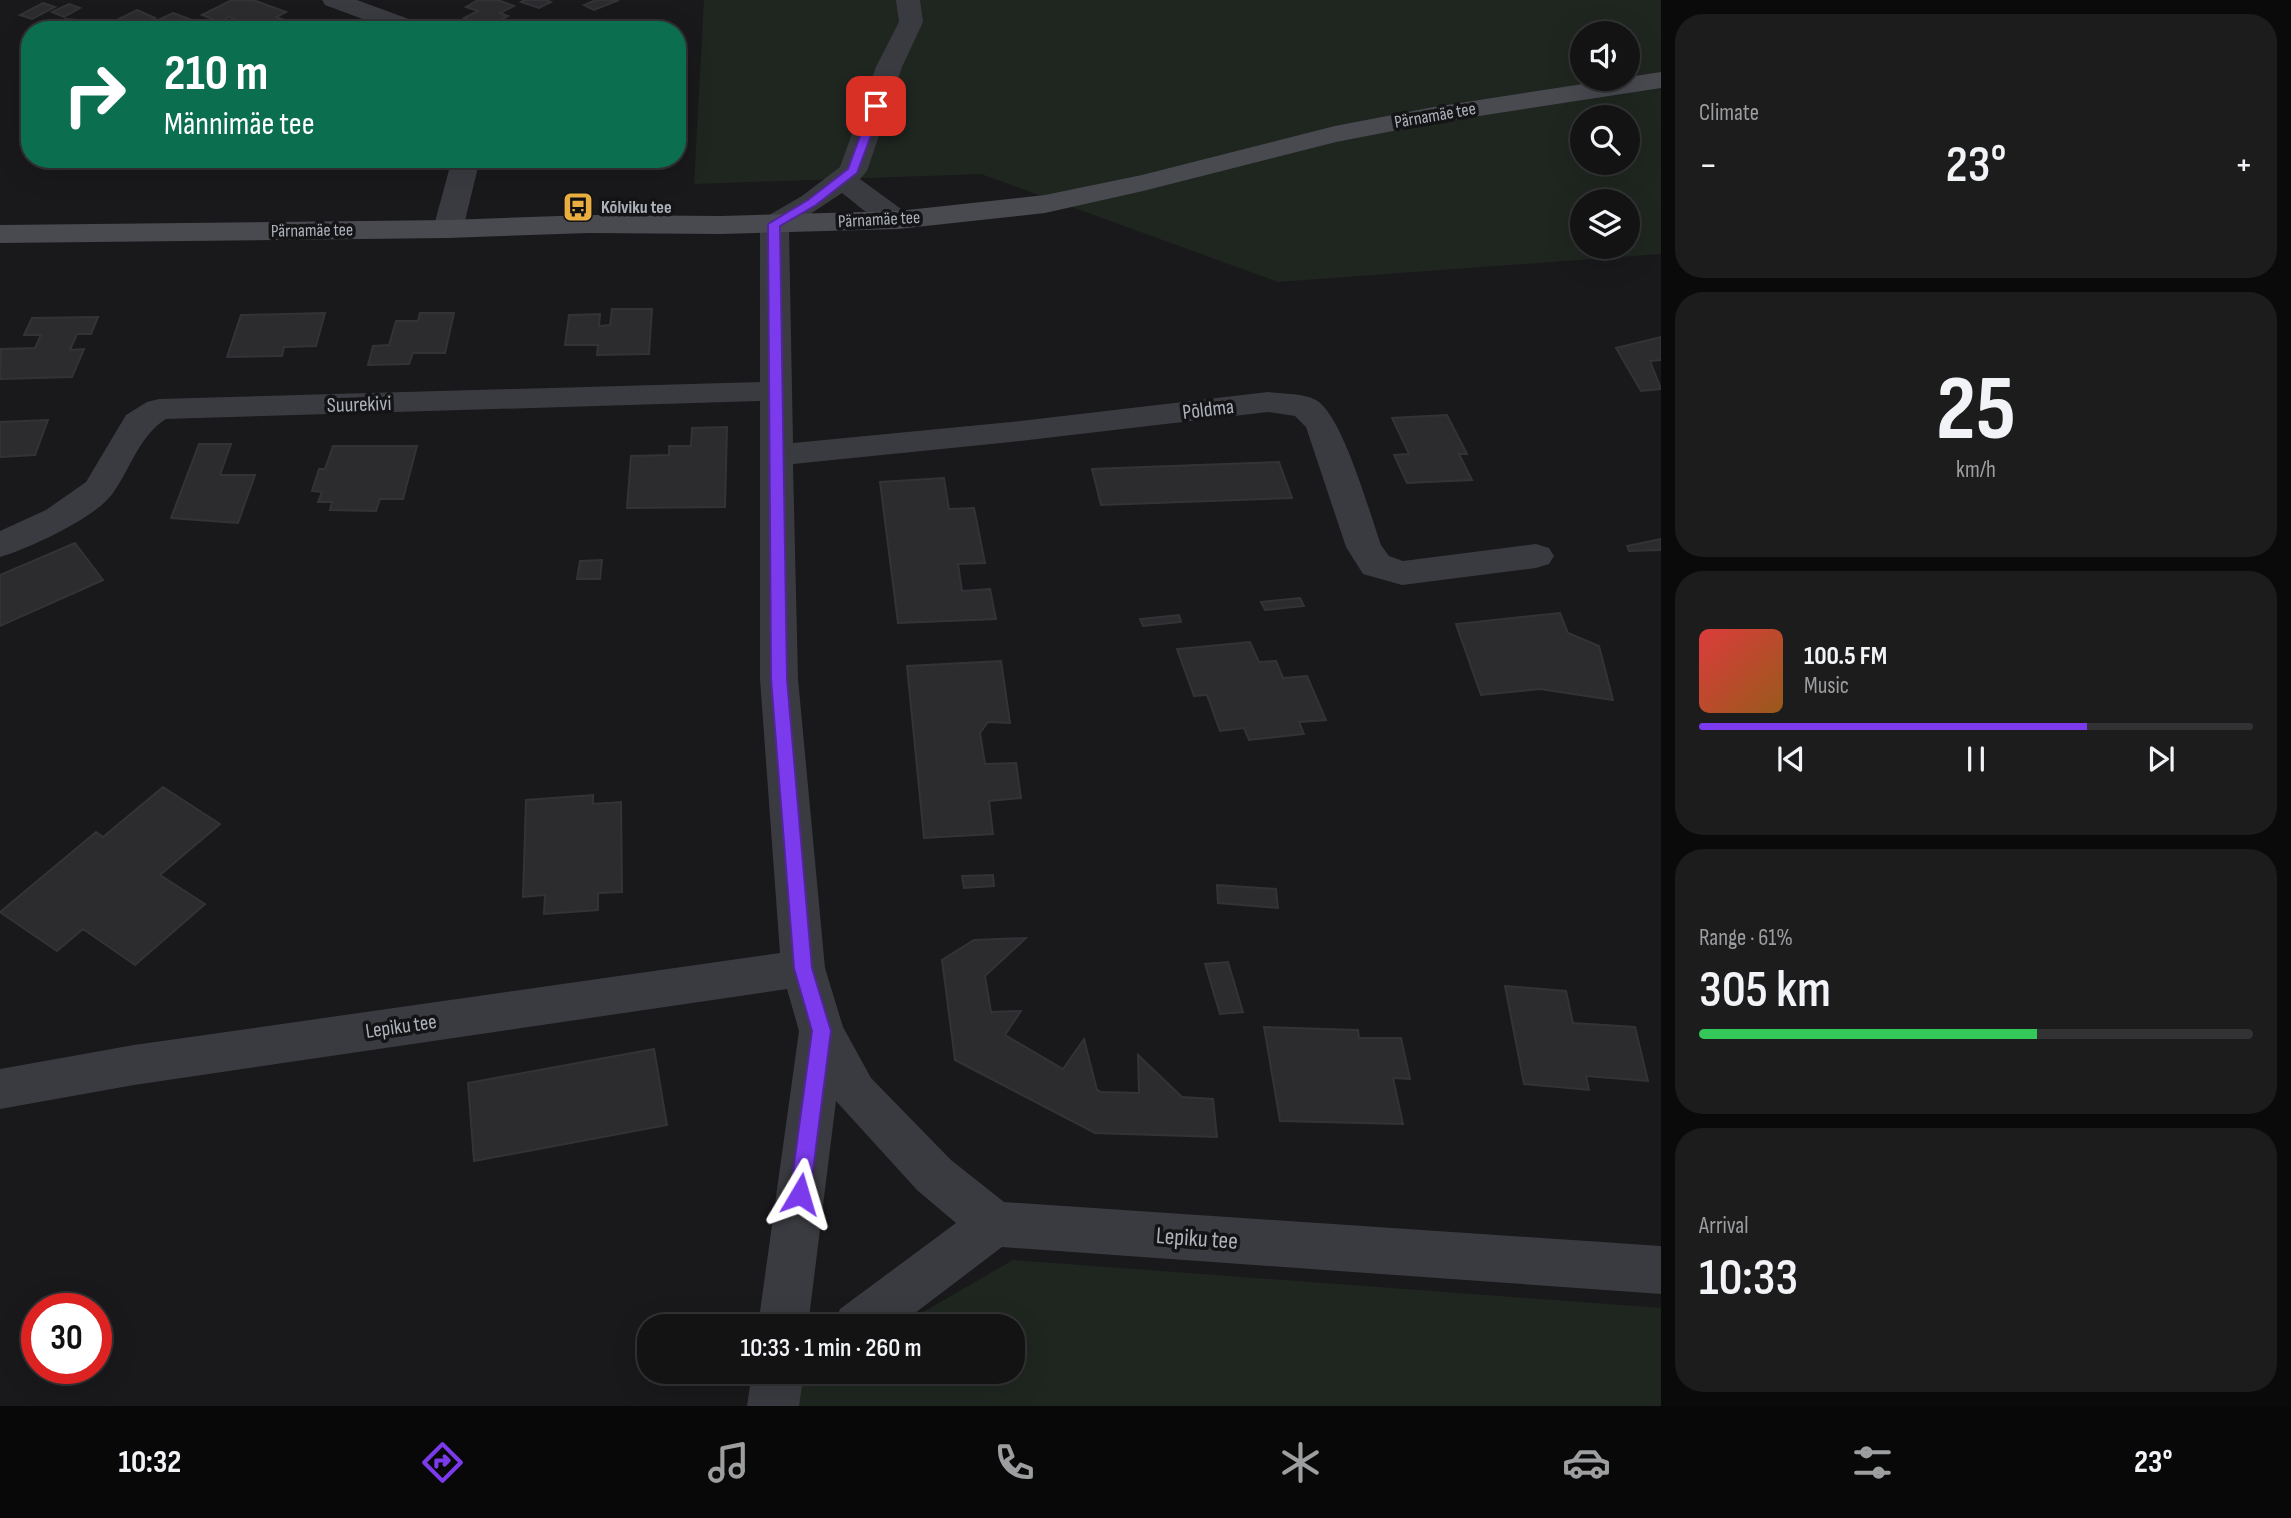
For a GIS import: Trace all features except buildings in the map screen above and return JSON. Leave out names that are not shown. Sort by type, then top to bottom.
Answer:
[{"type":"main road","name":"Pärnamäe tee","points":[[0,234],[898,220],[1045,204],[1143,183],[1335,134],[1434,115],[1661,80]]},
{"type":"street","points":[[334,0],[391,21]]},
{"type":"street","points":[[874,1314],[994,1224],[934,1175],[855,1092],[822,1031],[803,968],[779,679],[774,224],[812,202],[853,171],[890,67],[911,22],[908,0]]},
{"type":"street","points":[[448,229],[464,168]]},
{"type":"street","points":[[841,179],[898,220]]},
{"type":"street","name":"Suurekivi","points":[[0,545],[58,518],[99,489],[138,422],[159,409],[776,391]]},
{"type":"street","name":"Põldma","points":[[776,455],[1011,432],[1268,402],[1280,403],[1305,407],[1321,424],[1364,547],[1376,565],[1402,573],[1536,556]]},
{"type":"street","name":"Lepiku tee","points":[[0,1090],[148,1063],[803,968]]},
{"type":"street","points":[[785,1314],[822,1031]]},
{"type":"street","name":"Lepiku tee","points":[[994,1224],[1661,1270]]},
{"type":"shaded area","points":[[704,0],[1661,0],[1661,254],[1640,256],[1640,189],[1570,189],[1570,259],[1593,259],[1278,282],[981,174],[694,184]]},
{"type":"shaded area","points":[[1013,1260],[1661,1308],[1661,1406],[797,1406],[802,1384],[1025,1384],[1025,1314],[920,1314]]},
{"type":"place","name":"Kõlviku tee","points":[[578,207]]},
{"type":"route","points":[[800,1194],[822,1031],[803,968],[779,679],[774,224],[812,202],[853,171],[876,106]]}]
